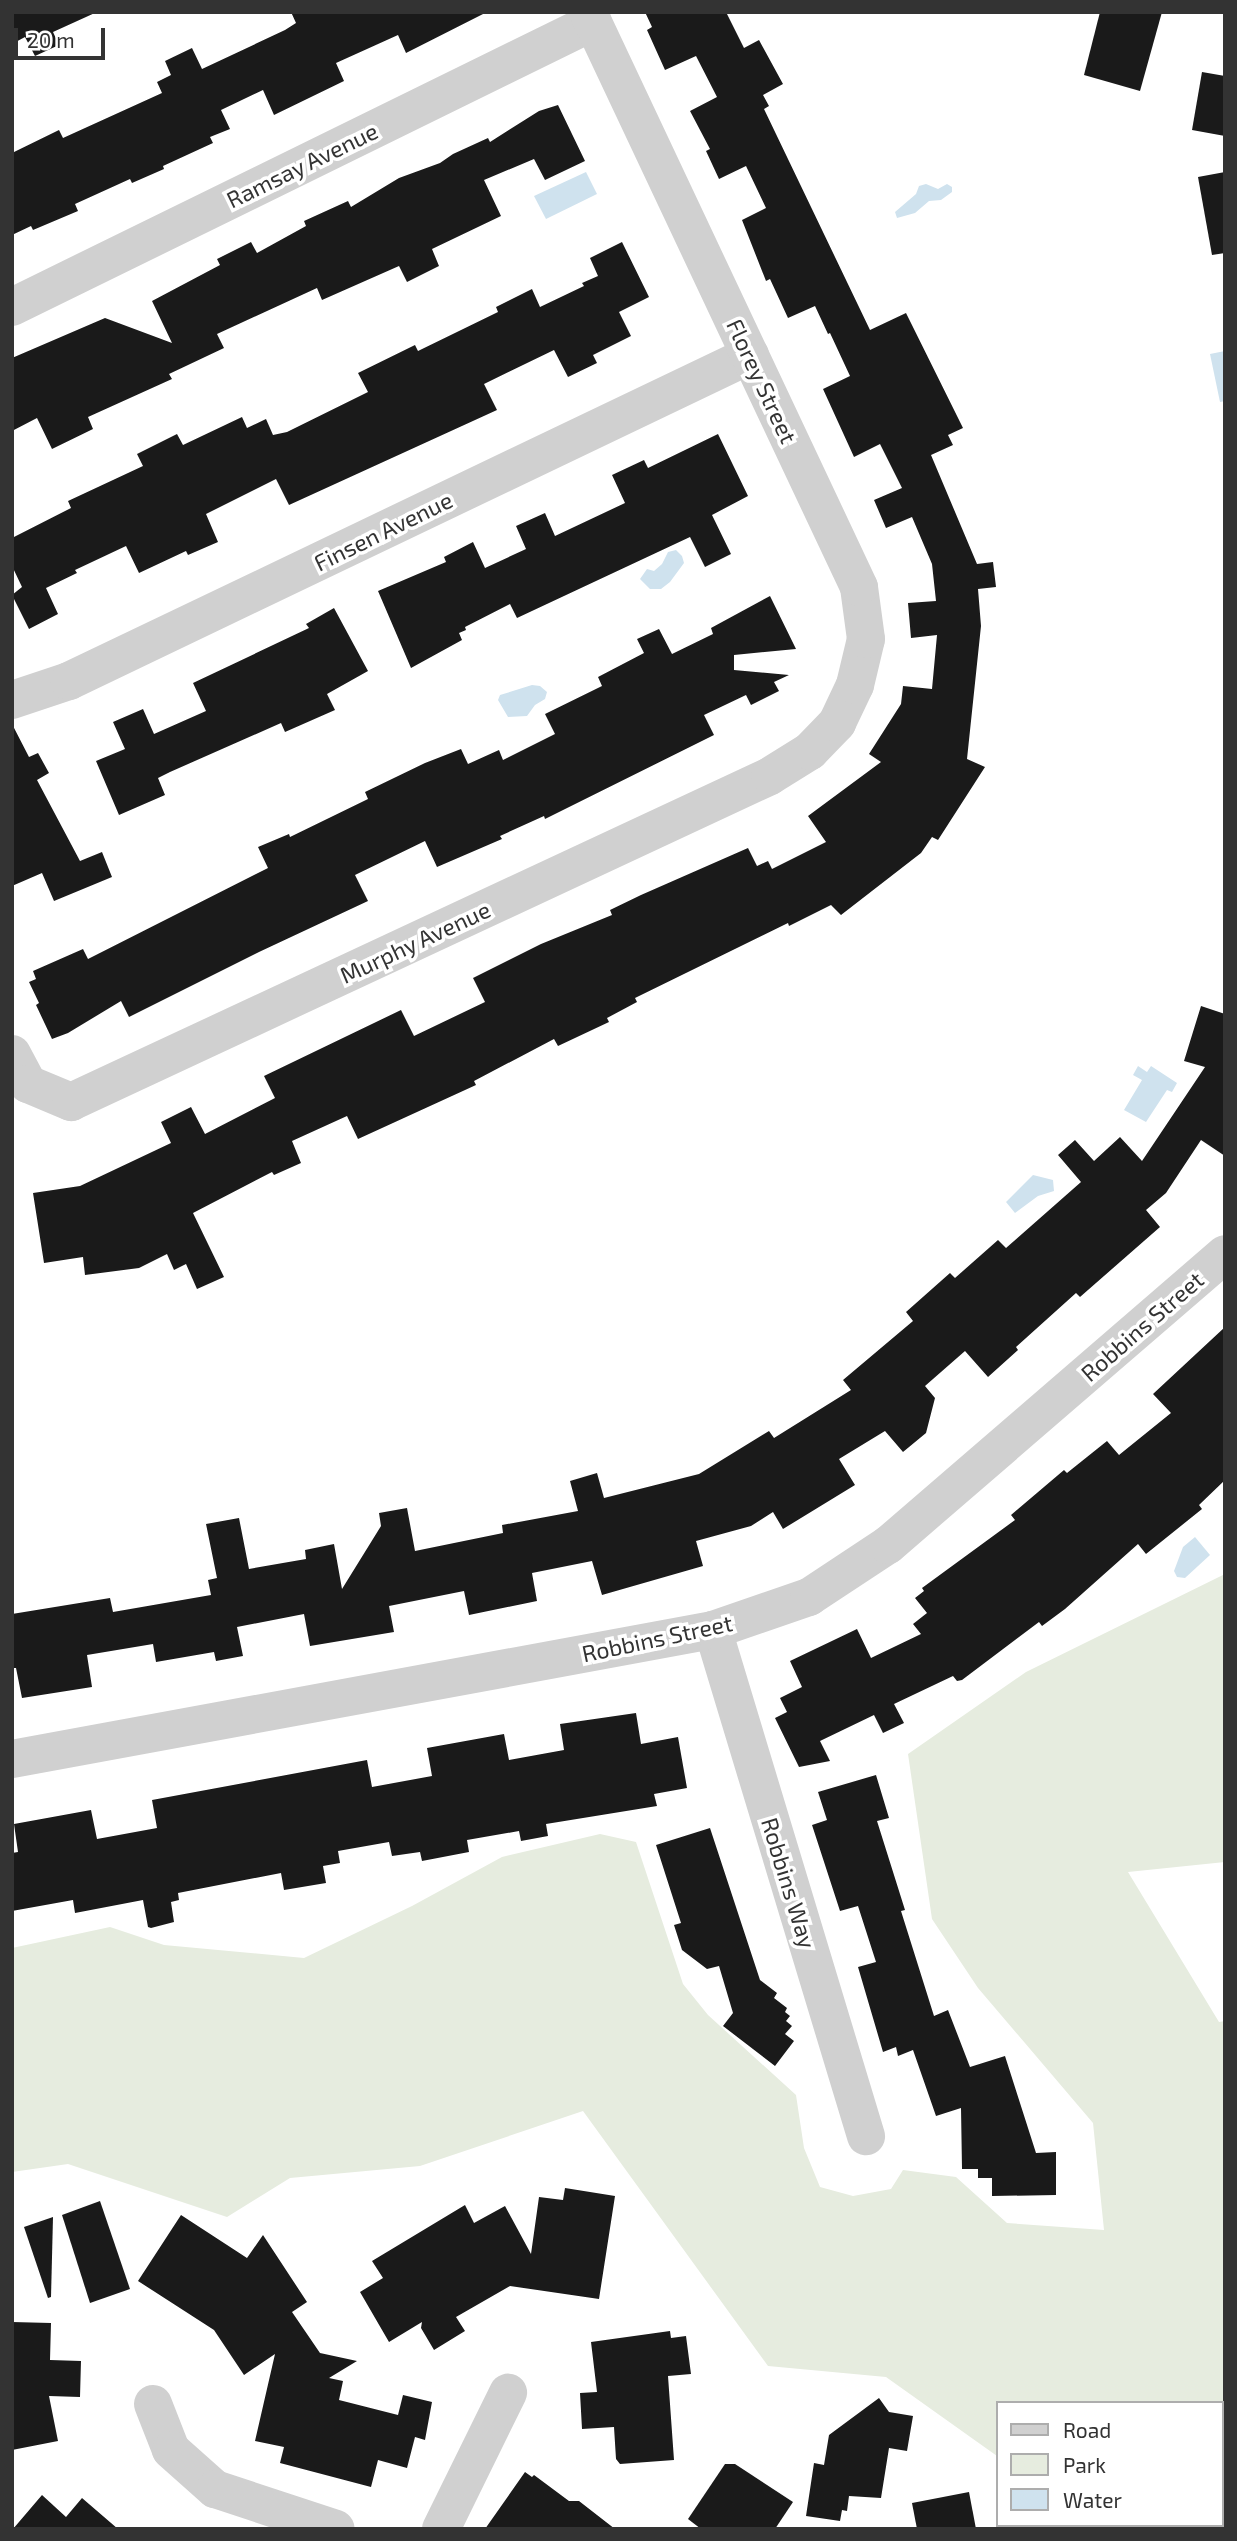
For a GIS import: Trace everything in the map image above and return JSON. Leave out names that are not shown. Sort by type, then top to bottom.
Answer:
[{"type":"street","name":"Ramsay Avenue","points":[[12,307],[590,17]]},
{"type":"street","name":"Florey Street","points":[[590,17],[859,586],[866,639],[855,685],[837,723],[810,751]]},
{"type":"street","name":"Finsen Avenue","points":[[12,700],[69,681],[750,355]]},
{"type":"street","name":"Murphy Avenue","points":[[16,1063],[28,1084],[71,1102],[770,776],[810,751]]},
{"type":"street","name":"Robbins Street","points":[[12,1759],[713,1630],[809,1597],[888,1545],[1225,1255]]},
{"type":"street","name":"Robbins Way","points":[[713,1630],[866,2137]]},
{"type":"street","points":[[440,2529],[508,2393]]},
{"type":"street","points":[[153,2404],[171,2450],[215,2489],[337,2529]]},
{"type":"green space","points":[[1225,1574],[1225,1862],[1128,1872],[1219,2022],[1225,2021],[1223,2453],[1223,2401],[996,2401],[996,2455],[886,2377],[768,2366],[583,2111],[420,2166],[290,2178],[227,2217],[68,2164],[12,2172],[12,1948],[110,1927],[164,1945],[304,1958],[412,1906],[502,1857],[600,1834],[636,1842],[683,1984],[708,2015],[796,2095],[804,2148],[820,2187],[853,2196],[891,2189],[903,2170],[956,2177],[1007,2223],[1104,2230],[1093,2123],[978,1988],[932,1919],[908,1754],[1026,1672]]},
{"type":"water","points":[[586,172],[597,194],[546,219],[534,196]]},
{"type":"water","points":[[926,184],[938,189],[947,184],[952,187],[952,192],[941,200],[929,201],[915,213],[897,218],[895,212],[916,194],[919,186]]},
{"type":"water","points":[[1225,351],[1225,401],[1220,402],[1210,354]]},
{"type":"water","points":[[676,550],[684,563],[670,582],[661,589],[650,589],[640,579],[647,569],[654,571],[662,564],[668,552]]},
{"type":"water","points":[[532,685],[540,686],[547,692],[545,699],[535,705],[527,716],[508,717],[498,700],[500,695]]},
{"type":"water","points":[[1138,1066],[1147,1072],[1151,1066],[1177,1083],[1172,1092],[1167,1090],[1146,1122],[1124,1110],[1142,1080],[1133,1075]]},
{"type":"water","points":[[1033,1175],[1053,1180],[1054,1191],[1038,1196],[1015,1213],[1006,1202]]},
{"type":"water","points":[[1195,1537],[1210,1555],[1185,1578],[1177,1577],[1174,1571],[1183,1547]]},
{"type":"building","points":[[12,12],[97,12],[53,32],[59,45],[35,56],[25,37],[12,44]]},
{"type":"building","points":[[291,12],[487,12],[406,53],[398,35],[336,63],[344,81],[274,115],[263,90],[221,110],[230,129],[210,137],[213,143],[163,166],[164,169],[132,183],[130,179],[75,204],[78,211],[33,230],[31,226],[12,235],[12,153],[59,130],[63,138],[162,93],[157,82],[171,75],[165,61],[192,48],[202,69],[296,23]]},
{"type":"building","points":[[645,12],[726,12],[744,48],[759,40],[783,84],[763,95],[769,106],[764,109],[870,330],[906,313],[963,428],[948,435],[953,445],[931,455],[977,564],[993,562],[996,587],[978,589],[981,626],[967,759],[985,767],[938,840],[932,837],[921,853],[841,915],[831,905],[789,926],[788,923],[635,998],[637,1002],[607,1018],[609,1022],[558,1046],[554,1039],[474,1081],[476,1085],[358,1139],[347,1116],[292,1141],[301,1163],[274,1175],[272,1172],[193,1213],[224,1277],[197,1289],[186,1264],[174,1270],[167,1254],[139,1268],[85,1275],[83,1257],[44,1263],[33,1193],[80,1186],[171,1143],[161,1122],[191,1107],[205,1134],[275,1098],[264,1076],[401,1010],[414,1036],[485,1002],[473,978],[541,944],[612,915],[610,910],[641,895],[748,848],[757,866],[768,861],[772,869],[826,842],[808,816],[881,762],[869,754],[901,704],[903,686],[932,689],[937,635],[911,638],[908,603],[936,601],[932,564],[912,517],[886,528],[874,500],[902,488],[880,444],[854,457],[823,389],[850,376],[830,333],[828,334],[815,306],[788,318],[770,279],[766,281],[742,220],[766,208],[746,166],[719,179],[706,151],[710,149],[690,111],[717,97],[696,56],[665,70],[647,30],[652,27]]},
{"type":"building","points":[[1100,12],[1162,12],[1140,91],[1084,75]]},
{"type":"building","points":[[1202,72],[1225,76],[1225,136],[1192,130]]},
{"type":"building","points":[[558,105],[585,161],[545,180],[534,159],[484,180],[501,216],[432,249],[439,266],[407,282],[399,266],[322,300],[317,288],[217,334],[224,348],[169,374],[172,379],[88,417],[93,429],[52,449],[37,418],[12,431],[12,358],[105,318],[172,343],[152,301],[220,265],[217,259],[251,242],[257,253],[306,226],[304,221],[348,201],[351,207],[399,178],[440,163],[488,138],[490,142],[539,111]]},
{"type":"building","points":[[1225,172],[1225,253],[1212,255],[1198,177]]},
{"type":"building","points":[[622,242],[649,297],[619,312],[631,336],[593,355],[597,363],[568,377],[554,350],[484,384],[497,410],[289,505],[276,479],[206,514],[218,542],[188,555],[186,551],[139,573],[126,546],[75,570],[77,573],[46,588],[58,614],[29,629],[12,595],[22,587],[12,566],[12,538],[71,508],[68,501],[143,466],[137,454],[177,434],[183,445],[242,417],[247,428],[266,419],[273,435],[287,432],[368,392],[358,373],[415,345],[418,351],[498,312],[496,307],[532,289],[540,307],[584,286],[582,283],[598,276],[590,258]]},
{"type":"building","points":[[718,434],[748,496],[712,515],[731,554],[705,567],[690,537],[517,618],[510,604],[465,627],[466,630],[459,633],[462,640],[411,668],[378,591],[446,562],[444,557],[473,542],[485,568],[526,549],[516,526],[545,513],[555,536],[625,503],[612,475],[644,460],[648,468]]},
{"type":"building","points":[[770,596],[796,649],[734,655],[734,670],[789,675],[774,682],[779,691],[751,705],[746,695],[704,715],[714,735],[545,819],[544,816],[500,836],[502,839],[437,867],[425,841],[355,875],[368,901],[129,1017],[121,1001],[68,1033],[52,1039],[36,1005],[39,1003],[29,982],[36,979],[33,971],[83,949],[88,959],[268,868],[258,847],[289,834],[290,837],[368,799],[365,792],[425,763],[461,749],[468,764],[499,750],[503,760],[555,734],[545,714],[602,686],[598,677],[644,653],[637,639],[659,629],[672,654],[713,634],[711,628]]},
{"type":"building","points":[[334,608],[368,671],[327,694],[335,710],[285,732],[281,723],[170,772],[158,778],[165,795],[119,815],[96,761],[125,749],[113,722],[143,709],[154,734],[206,711],[193,683],[309,628],[306,624]]},
{"type":"building","points":[[12,724],[29,757],[38,753],[49,773],[37,780],[80,861],[102,852],[112,877],[54,901],[42,873],[12,886]]},
{"type":"building","points":[[1201,1006],[1225,1014],[1225,1156],[1201,1140],[1166,1193],[1146,1210],[1160,1227],[1080,1297],[1076,1293],[1016,1347],[1018,1350],[988,1377],[965,1351],[925,1386],[935,1398],[926,1433],[903,1452],[885,1431],[839,1459],[855,1485],[783,1529],[773,1512],[751,1526],[696,1541],[703,1566],[602,1595],[592,1561],[532,1573],[537,1601],[469,1615],[464,1591],[389,1606],[394,1632],[310,1646],[304,1614],[237,1627],[243,1656],[216,1661],[214,1652],[156,1662],[153,1644],[87,1655],[92,1687],[22,1698],[16,1668],[12,1668],[12,1614],[110,1598],[113,1612],[211,1595],[208,1580],[217,1578],[206,1524],[239,1518],[249,1569],[306,1559],[305,1550],[334,1544],[342,1589],[381,1526],[379,1513],[407,1508],[415,1551],[503,1533],[502,1525],[578,1511],[570,1481],[597,1473],[604,1498],[699,1474],[769,1431],[774,1438],[851,1390],[843,1380],[913,1321],[906,1312],[950,1273],[955,1278],[998,1240],[1006,1248],[1081,1182],[1058,1155],[1075,1140],[1094,1161],[1120,1137],[1142,1161],[1205,1067],[1184,1061]]},
{"type":"building","points":[[1225,1327],[1225,1480],[1199,1505],[1202,1509],[1146,1554],[1138,1544],[1065,1609],[1042,1626],[1039,1622],[962,1680],[957,1681],[953,1676],[894,1704],[904,1723],[883,1733],[874,1715],[820,1741],[830,1761],[799,1767],[775,1718],[787,1712],[780,1698],[802,1687],[790,1661],[857,1629],[871,1658],[921,1634],[913,1624],[927,1613],[915,1598],[924,1591],[922,1588],[1015,1520],[1011,1515],[1064,1470],[1067,1473],[1107,1441],[1119,1455],[1171,1413],[1153,1394]]},
{"type":"building","points":[[636,1713],[641,1744],[678,1737],[687,1788],[654,1794],[657,1806],[546,1824],[548,1836],[521,1841],[519,1831],[467,1840],[469,1852],[422,1861],[420,1852],[392,1856],[389,1842],[338,1851],[340,1863],[323,1866],[326,1883],[284,1890],[281,1873],[178,1893],[179,1900],[171,1902],[174,1922],[151,1928],[148,1927],[143,1900],[75,1913],[73,1900],[12,1911],[12,1853],[18,1852],[14,1824],[91,1810],[97,1839],[157,1828],[152,1800],[367,1760],[372,1787],[432,1776],[427,1748],[504,1734],[509,1760],[564,1750],[560,1724]]},
{"type":"building","points":[[876,1775],[889,1818],[877,1821],[905,1910],[901,1911],[934,2016],[948,2010],[970,2067],[1005,2056],[1036,2153],[1056,2152],[1056,2195],[992,2196],[992,2178],[978,2178],[978,2169],[962,2169],[961,2108],[936,2116],[913,2050],[898,2056],[896,2047],[883,2052],[858,1967],[876,1962],[858,1906],[840,1911],[812,1825],[827,1820],[818,1792]]},
{"type":"building","points":[[710,1828],[760,1980],[777,1993],[774,1998],[787,2008],[785,2012],[790,2016],[786,2021],[792,2026],[785,2034],[794,2041],[775,2066],[723,2026],[733,2013],[719,1966],[707,1969],[682,1950],[674,1925],[681,1923],[656,1845]]},
{"type":"building","points":[[565,2188],[615,2196],[599,2299],[510,2286],[456,2317],[465,2331],[434,2350],[421,2328],[422,2322],[389,2342],[360,2292],[383,2278],[372,2261],[465,2205],[474,2223],[505,2206],[531,2254],[539,2197],[563,2200]]},
{"type":"building","points":[[100,2201],[130,2289],[90,2303],[62,2215]]},
{"type":"building","points":[[181,2215],[247,2258],[263,2235],[307,2302],[292,2312],[320,2353],[357,2361],[329,2378],[343,2381],[339,2400],[398,2415],[403,2395],[432,2402],[425,2440],[415,2437],[407,2468],[378,2460],[371,2487],[280,2463],[284,2447],[255,2441],[275,2354],[244,2375],[214,2330],[138,2281]]},
{"type":"building","points":[[53,2217],[51,2297],[48,2298],[24,2227]]},
{"type":"building","points":[[12,2322],[51,2323],[50,2360],[81,2361],[80,2397],[49,2396],[58,2441],[12,2450]]},
{"type":"building","points":[[670,2331],[671,2338],[686,2336],[691,2374],[668,2376],[674,2460],[620,2464],[616,2459],[614,2427],[582,2429],[580,2393],[597,2392],[591,2342]]},
{"type":"building","points":[[879,2398],[889,2412],[913,2416],[907,2451],[889,2448],[881,2498],[849,2496],[847,2511],[842,2510],[840,2521],[806,2516],[814,2463],[824,2465],[829,2435]]},
{"type":"building","points":[[725,2464],[735,2464],[793,2502],[775,2529],[701,2529],[688,2519]]},
{"type":"building","points":[[525,2472],[532,2477],[534,2475],[569,2501],[579,2501],[615,2529],[485,2529]]},
{"type":"building","points":[[969,2492],[976,2529],[917,2529],[912,2503]]},
{"type":"building","points":[[42,2495],[66,2517],[82,2498],[118,2529],[13,2529]]}]
